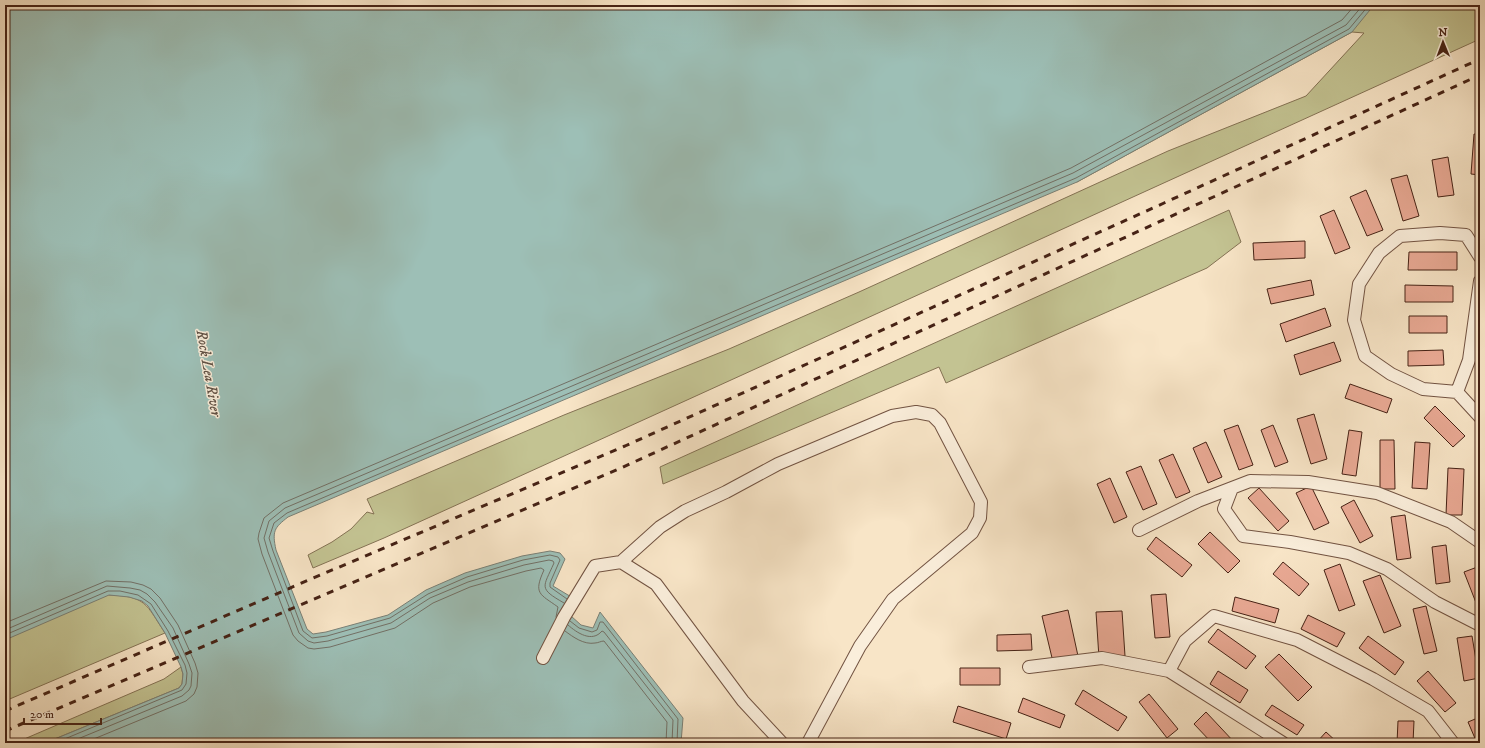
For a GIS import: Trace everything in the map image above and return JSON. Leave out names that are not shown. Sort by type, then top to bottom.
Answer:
[{"type":"lane","points":[[1480,257],[1466,235],[1440,233],[1400,236],[1379,253],[1359,284],[1354,320],[1365,356],[1391,374],[1423,389],[1457,392],[1480,417]]},
{"type":"lane","points":[[1457,392],[1469,360],[1480,280]]},
{"type":"lane","points":[[543,658],[564,618],[595,566],[621,562],[660,527],[685,510],[726,492],[778,464],[892,416],[916,412],[932,415],[940,423],[981,502],[980,518],[972,533],[893,599],[860,646],[808,743]]},
{"type":"lane","points":[[1139,530],[1198,501],[1250,481],[1308,482],[1377,493],[1451,522],[1480,542]]},
{"type":"lane","points":[[1232,488],[1224,509],[1243,536],[1290,542],[1349,554],[1387,569],[1435,602],[1480,625]]},
{"type":"lane","points":[[621,562],[656,584],[743,701],[782,743]]},
{"type":"lane","points":[[1169,671],[1185,641],[1214,616],[1297,640],[1372,679],[1428,711],[1453,743]]},
{"type":"lane","points":[[1029,667],[1102,658],[1169,671],[1283,743]]},
{"type":"green space","points":[[528,5],[1480,5],[1480,39],[384,538],[313,568],[308,555],[332,542],[351,529],[367,512],[374,514],[367,499],[564,415],[729,349],[859,292],[1168,151],[1306,96],[1364,33],[1352,32],[1077,182]]},
{"type":"green space","points":[[1229,210],[1241,242],[1207,268],[946,383],[939,367],[663,484],[660,467]]},
{"type":"green space","points":[[5,533],[109,595],[131,597],[138,600],[149,608],[165,633],[5,701]]},
{"type":"green space","points":[[181,667],[183,674],[182,684],[179,688],[45,743],[15,743],[164,679]]},
{"type":"water","name":"Rock Lea River","points":[[5,5],[1374,5],[1352,32],[1077,182],[288,517],[275,530],[274,538],[276,550],[307,629],[313,634],[326,632],[388,615],[426,590],[465,573],[522,556],[550,551],[560,553],[565,559],[553,586],[578,601],[571,616],[581,625],[593,628],[600,612],[683,718],[681,743],[45,743],[179,688],[182,684],[183,674],[165,633],[148,606],[142,601],[129,597],[109,595],[5,640]]},
{"type":"building","points":[[1474,134],[1480,135],[1480,175],[1471,174]]},
{"type":"building","points":[[1448,157],[1454,195],[1438,197],[1432,160]]},
{"type":"building","points":[[1407,175],[1419,216],[1403,221],[1391,179]]},
{"type":"building","points":[[1366,190],[1383,230],[1367,236],[1350,197]]},
{"type":"building","points":[[1334,210],[1350,248],[1335,254],[1320,216]]},
{"type":"building","points":[[1305,241],[1305,258],[1254,260],[1253,243]]},
{"type":"building","points":[[1409,252],[1457,252],[1457,270],[1408,270]]},
{"type":"building","points":[[1311,280],[1314,295],[1271,304],[1267,289]]},
{"type":"building","points":[[1405,285],[1453,286],[1453,302],[1405,302]]},
{"type":"building","points":[[1325,308],[1331,326],[1286,342],[1280,324]]},
{"type":"building","points":[[1409,316],[1447,316],[1447,333],[1409,333]]},
{"type":"building","points":[[1334,342],[1341,361],[1300,375],[1294,355]]},
{"type":"building","points":[[1443,350],[1444,365],[1408,366],[1408,351]]},
{"type":"building","points":[[1350,384],[1392,399],[1387,413],[1345,398]]},
{"type":"building","points":[[1435,406],[1465,436],[1453,447],[1424,418]]},
{"type":"building","points":[[1314,414],[1327,459],[1311,464],[1297,419]]},
{"type":"building","points":[[1238,425],[1253,465],[1239,470],[1224,430]]},
{"type":"building","points":[[1273,425],[1288,462],[1275,467],[1261,430]]},
{"type":"building","points":[[1349,430],[1362,432],[1356,476],[1342,474]]},
{"type":"building","points":[[1380,440],[1394,440],[1395,489],[1380,489]]},
{"type":"building","points":[[1206,442],[1222,477],[1208,483],[1193,448]]},
{"type":"building","points":[[1415,442],[1430,443],[1427,489],[1412,488]]},
{"type":"building","points":[[1173,454],[1190,492],[1176,498],[1159,460]]},
{"type":"building","points":[[1141,466],[1157,504],[1143,510],[1126,472]]},
{"type":"building","points":[[1448,468],[1464,469],[1462,515],[1446,515]]},
{"type":"building","points":[[1110,478],[1127,517],[1114,523],[1097,484]]},
{"type":"building","points":[[1311,486],[1329,523],[1314,530],[1296,493]]},
{"type":"building","points":[[1259,488],[1289,521],[1278,531],[1248,498]]},
{"type":"building","points":[[1354,500],[1373,536],[1360,543],[1341,507]]},
{"type":"building","points":[[1405,515],[1411,558],[1397,560],[1391,517]]},
{"type":"building","points":[[1210,532],[1240,561],[1228,573],[1198,544]]},
{"type":"building","points":[[1156,537],[1192,565],[1182,577],[1147,549]]},
{"type":"building","points":[[1446,545],[1450,582],[1436,584],[1432,547]]},
{"type":"building","points":[[1283,562],[1309,584],[1299,596],[1273,574]]},
{"type":"building","points":[[1340,564],[1355,605],[1339,611],[1324,570]]},
{"type":"building","points":[[1480,566],[1480,613],[1464,572]]},
{"type":"building","points":[[1380,575],[1401,626],[1384,633],[1363,581]]},
{"type":"building","points":[[1166,594],[1170,637],[1155,638],[1151,595]]},
{"type":"building","points":[[1235,597],[1279,609],[1275,623],[1232,611]]},
{"type":"building","points":[[1426,606],[1437,651],[1424,654],[1413,609]]},
{"type":"building","points":[[1068,610],[1078,656],[1053,662],[1042,616]]},
{"type":"building","points":[[1122,611],[1125,656],[1099,658],[1096,612]]},
{"type":"building","points":[[1308,615],[1345,633],[1337,647],[1301,629]]},
{"type":"building","points":[[1218,629],[1256,656],[1246,669],[1208,642]]},
{"type":"building","points":[[1031,634],[1032,650],[997,651],[997,635]]},
{"type":"building","points":[[1368,636],[1404,662],[1395,675],[1359,648]]},
{"type":"building","points":[[1472,636],[1479,678],[1464,681],[1457,638]]},
{"type":"building","points":[[1279,654],[1312,687],[1298,701],[1265,667]]},
{"type":"building","points":[[960,668],[1000,668],[1000,685],[960,685]]},
{"type":"building","points":[[1218,671],[1248,690],[1240,703],[1210,684]]},
{"type":"building","points":[[1428,671],[1456,703],[1445,712],[1417,681]]},
{"type":"building","points":[[1083,690],[1127,717],[1118,731],[1075,704]]},
{"type":"building","points":[[1149,694],[1178,729],[1167,738],[1139,702]]},
{"type":"building","points":[[1023,698],[1065,715],[1060,728],[1018,712]]},
{"type":"building","points":[[1272,705],[1304,725],[1297,735],[1265,715]]},
{"type":"building","points":[[958,706],[1011,723],[1006,739],[953,722]]},
{"type":"building","points":[[1206,712],[1235,743],[1212,743],[1194,724]]},
{"type":"building","points":[[1480,717],[1480,743],[1477,743],[1468,722]]},
{"type":"building","points":[[1398,721],[1414,721],[1413,743],[1397,743]]},
{"type":"building","points":[[1326,732],[1338,743],[1316,743]]},
{"type":"railway","points":[[5,711],[625,446],[1480,59]]},
{"type":"railway","points":[[5,731],[621,468],[1480,75]]}]
